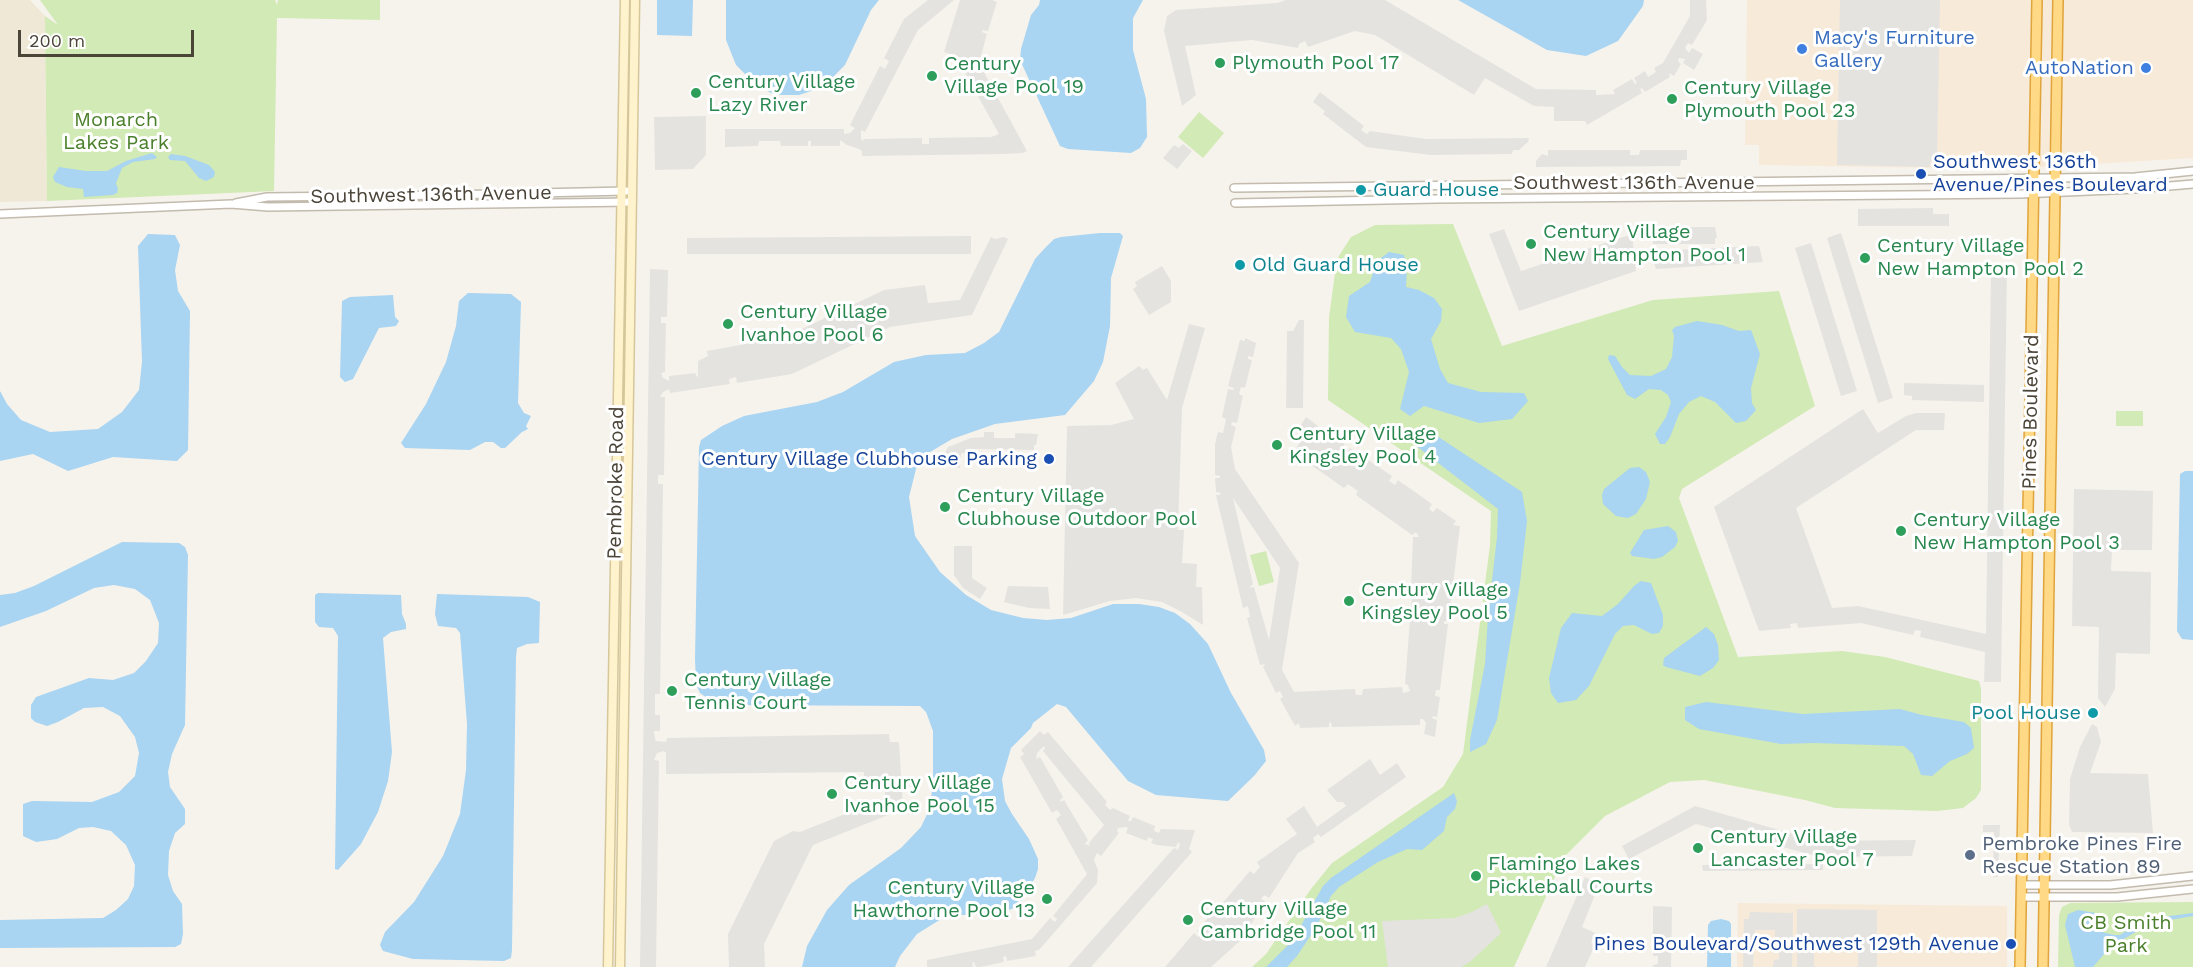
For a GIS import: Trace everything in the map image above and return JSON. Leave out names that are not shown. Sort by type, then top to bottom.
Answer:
[{"type":"highway","name":"Pines Boulevard","points":[[2020,967],[2037,0]]},
{"type":"highway","name":"Pines Boulevard","points":[[2043,967],[2058,0]]},
{"type":"main road","name":"Pembroke Road","points":[[609,967],[625,0]]},
{"type":"main road","name":"Pembroke Road","points":[[620,967],[635,0]]},
{"type":"street","name":"Southwest 136th Avenue","points":[[1234,188],[2134,177],[2193,171]]},
{"type":"street","name":"Southwest 136th Avenue","points":[[1235,203],[2034,193],[2193,184]]},
{"type":"street","name":"Southwest 136th Avenue","points":[[231,204],[267,197],[632,191]]},
{"type":"street","name":"Southwest 136th Avenue","points":[[0,214],[231,204],[268,207],[632,202]]},
{"type":"street","points":[[2022,885],[2110,885],[2193,876]]},
{"type":"street","points":[[2022,897],[2117,897],[2193,889]]},
{"type":"shaded area","points":[[0,0],[30,0],[45,16],[47,201],[0,202]]},
{"type":"shaded area","points":[[928,0],[954,0],[918,30],[865,132],[861,130],[861,139],[863,141],[864,139],[922,138],[922,144],[929,144],[929,138],[991,137],[999,134],[963,69],[962,58],[944,52],[960,0],[992,0],[997,2],[988,31],[983,30],[982,32],[987,34],[979,63],[1027,151],[1005,154],[862,156],[862,151],[840,140],[840,146],[811,146],[811,141],[808,141],[808,146],[781,146],[780,141],[759,141],[758,146],[725,147],[725,129],[844,129],[844,134],[850,133],[855,128],[850,125],[880,66],[885,69],[889,61],[884,58],[904,19]]},
{"type":"shaded area","points":[[1286,0],[1385,0],[1536,89],[1596,90],[1596,95],[1615,94],[1613,90],[1632,79],[1635,84],[1637,83],[1634,78],[1645,71],[1648,77],[1656,72],[1654,68],[1663,63],[1690,16],[1690,0],[1706,0],[1707,20],[1692,45],[1688,43],[1685,48],[1689,53],[1692,48],[1703,54],[1694,70],[1683,63],[1685,59],[1679,58],[1678,61],[1681,64],[1674,76],[1669,73],[1670,77],[1645,92],[1642,88],[1640,89],[1642,93],[1587,125],[1585,121],[1554,121],[1554,107],[1534,106],[1485,78],[1474,95],[1375,35],[1355,31],[1308,47],[1305,41],[1299,44],[1298,48],[1252,40],[1185,46],[1196,95],[1182,106],[1164,31],[1167,16],[1176,10],[1277,3]]},
{"type":"shaded area","points":[[1747,0],[2193,0],[2193,158],[2007,169],[1759,165],[1759,145],[1745,145]]},
{"type":"shaded area","points":[[1840,0],[1940,0],[1937,161],[1930,162],[1930,167],[1837,165]]},
{"type":"shaded area","points":[[1320,92],[1364,126],[1361,130],[1367,134],[1370,131],[1426,139],[1529,138],[1519,150],[1513,150],[1512,154],[1431,155],[1366,147],[1323,114],[1325,111],[1313,102]]},
{"type":"shaded area","points":[[706,116],[706,155],[693,169],[655,170],[654,117]]},
{"type":"shaded area","points":[[1183,144],[1192,151],[1177,169],[1163,158],[1174,145],[1179,148]]},
{"type":"shaded area","points":[[1548,150],[1630,150],[1630,155],[1639,155],[1640,150],[1687,150],[1687,160],[1681,160],[1680,166],[1536,167],[1536,161],[1542,154],[1548,156]]},
{"type":"shaded area","points":[[1933,208],[1933,214],[1949,214],[1949,226],[1858,226],[1858,209]]},
{"type":"shaded area","points":[[1653,227],[1715,227],[1717,238],[1715,238],[1715,244],[1653,244]]},
{"type":"shaded area","points":[[1504,229],[1521,271],[1632,234],[1636,271],[1519,311],[1489,234]]},
{"type":"shaded area","points":[[1841,233],[1893,398],[1878,403],[1827,238]]},
{"type":"shaded area","points":[[971,236],[971,254],[687,254],[687,238]]},
{"type":"shaded area","points":[[991,237],[1008,239],[972,315],[890,327],[792,374],[737,383],[736,377],[729,379],[730,384],[670,393],[669,389],[660,397],[665,397],[664,475],[658,475],[658,484],[663,484],[660,694],[655,694],[655,715],[660,715],[660,731],[654,731],[656,741],[666,742],[667,738],[889,734],[890,742],[899,742],[903,809],[813,845],[764,944],[765,967],[729,967],[728,934],[774,841],[793,831],[800,832],[885,798],[885,791],[871,791],[871,788],[865,788],[864,772],[666,774],[666,753],[664,751],[657,753],[654,760],[659,761],[656,967],[640,967],[650,269],[668,270],[667,317],[661,317],[661,323],[666,323],[665,372],[661,373],[663,378],[669,381],[669,376],[695,373],[698,378],[698,361],[708,356],[707,351],[785,337],[884,290],[925,285],[928,303],[960,300]]},
{"type":"shaded area","points":[[1811,243],[1857,391],[1841,396],[1795,248]]},
{"type":"shaded area","points":[[1759,246],[1763,262],[1656,269],[1652,257],[1653,251]]},
{"type":"shaded area","points":[[1162,266],[1171,281],[1171,302],[1149,315],[1133,289],[1137,286],[1135,282]]},
{"type":"shaded area","points":[[2007,266],[2001,682],[1984,682],[1985,652],[1920,637],[1921,631],[1915,630],[1913,635],[1861,623],[1798,628],[1797,623],[1790,624],[1791,628],[1759,631],[1714,507],[1863,409],[1878,433],[1906,416],[1916,413],[1945,413],[1944,430],[1916,430],[1796,508],[1832,608],[1858,606],[1986,634],[1991,267]]},
{"type":"shaded area","points":[[1299,320],[1304,320],[1303,408],[1286,408],[1287,331],[1293,331]]},
{"type":"shaded area","points":[[1189,324],[1205,328],[1182,408],[1178,530],[1184,530],[1182,563],[1197,564],[1196,587],[1202,587],[1203,625],[1162,602],[1136,598],[1110,601],[1063,615],[1067,426],[1111,425],[1134,419],[1115,383],[1139,366],[1143,370],[1147,368],[1167,400]]},
{"type":"shaded area","points":[[1245,338],[1256,343],[1253,357],[1248,356],[1248,359],[1252,360],[1245,388],[1241,387],[1239,394],[1243,396],[1237,423],[1232,422],[1231,425],[1236,427],[1231,447],[1235,469],[1299,563],[1282,670],[1294,692],[1355,689],[1356,695],[1362,695],[1363,689],[1402,687],[1403,693],[1410,691],[1408,685],[1405,684],[1412,594],[1416,594],[1416,589],[1411,589],[1413,537],[1419,537],[1416,532],[1412,535],[1356,495],[1358,491],[1348,484],[1344,488],[1294,453],[1302,438],[1307,442],[1309,439],[1297,431],[1306,417],[1318,426],[1315,430],[1318,431],[1320,427],[1345,444],[1342,448],[1347,452],[1350,448],[1392,476],[1389,481],[1395,485],[1398,480],[1432,504],[1429,509],[1433,512],[1437,508],[1456,521],[1453,525],[1460,526],[1453,585],[1448,585],[1448,590],[1452,591],[1448,621],[1444,621],[1444,624],[1448,624],[1440,690],[1436,690],[1435,696],[1440,697],[1437,717],[1432,718],[1437,720],[1435,737],[1424,734],[1426,723],[1423,719],[1420,719],[1420,725],[1332,727],[1331,722],[1329,727],[1300,728],[1299,723],[1295,726],[1280,699],[1283,697],[1280,691],[1276,693],[1263,667],[1265,664],[1260,665],[1247,618],[1250,617],[1248,606],[1243,608],[1216,495],[1221,493],[1216,492],[1215,478],[1220,478],[1220,476],[1215,475],[1215,444],[1218,432],[1223,433],[1226,419],[1222,417],[1228,389],[1233,390],[1234,388],[1228,386],[1240,340],[1245,341]],"holes":[[[1233,498],[1280,568],[1269,640],[1254,587],[1249,588],[1253,584]]]},
{"type":"shaded area","points":[[1904,383],[1984,385],[1984,402],[1912,400],[1912,396],[1904,395]]},
{"type":"shaded area","points":[[984,432],[994,432],[994,438],[1015,438],[1015,433],[1038,434],[1034,450],[976,449],[976,454],[961,453],[960,468],[948,467],[948,462],[943,462],[943,456],[948,447],[971,438],[984,437]]},
{"type":"shaded area","points":[[2074,489],[2153,491],[2152,550],[2112,550],[2111,571],[2151,572],[2150,654],[2116,653],[2115,689],[2105,707],[2098,698],[2099,627],[2072,626]]},
{"type":"shaded area","points":[[954,546],[972,546],[972,578],[987,588],[980,599],[963,588],[954,575]]},
{"type":"shaded area","points":[[1008,586],[1048,587],[1050,609],[1029,608],[1004,602]]},
{"type":"shaded area","points":[[2092,724],[2097,727],[2101,742],[2090,773],[2148,774],[2153,833],[2072,832],[2069,825],[2070,779],[2080,747]]},
{"type":"shaded area","points":[[1040,731],[1044,735],[1048,732],[1107,802],[1105,805],[1110,810],[1113,808],[1130,816],[1128,821],[1131,821],[1133,817],[1155,826],[1154,831],[1159,833],[1161,829],[1195,830],[1189,849],[1192,852],[1091,967],[1068,967],[1174,848],[1178,850],[1180,844],[1178,842],[1176,847],[1157,845],[1151,843],[1153,839],[1148,837],[1147,841],[1126,833],[1128,828],[1126,827],[1118,828],[1119,833],[1101,856],[1097,853],[1095,857],[1098,870],[1097,883],[1040,949],[1035,951],[1036,956],[1007,961],[1006,956],[1003,957],[1004,962],[980,967],[976,967],[974,962],[973,967],[927,967],[927,960],[1032,939],[1050,918],[1055,922],[1057,919],[1053,916],[1087,874],[1056,819],[1061,815],[1057,810],[1052,813],[1020,757],[1024,754],[1021,750]],"holes":[[[1044,746],[1043,751],[1104,825],[1089,843],[1090,846],[1085,844],[1088,840],[1064,800],[1061,802],[1063,797],[1040,757],[1036,759],[1037,753]]]},
{"type":"shaded area","points":[[1370,759],[1380,775],[1397,763],[1406,777],[1321,837],[1318,834],[1313,838],[1315,842],[1298,853],[1269,898],[1264,895],[1261,899],[1266,902],[1249,927],[1245,924],[1243,927],[1247,930],[1241,938],[1237,935],[1235,937],[1240,941],[1211,967],[1165,967],[1194,933],[1198,937],[1201,935],[1197,931],[1211,914],[1217,917],[1214,913],[1250,871],[1254,874],[1260,867],[1257,862],[1297,834],[1286,819],[1304,806],[1317,827],[1346,806],[1343,802],[1337,802],[1327,790]]},
{"type":"shaded area","points":[[1695,806],[1818,841],[1916,840],[1912,856],[1820,857],[1696,824],[1629,859],[1622,846]]},
{"type":"shaded area","points":[[1983,825],[2000,825],[1998,877],[1993,877],[1994,832],[1983,832]]},
{"type":"shaded area","points":[[1823,864],[1823,870],[1703,871],[1702,865]]},
{"type":"shaded area","points":[[1585,877],[1599,885],[1582,927],[1595,933],[1591,943],[1595,945],[1585,967],[1546,967]]},
{"type":"shaded area","points":[[1738,903],[2007,906],[2007,967],[1737,967]]},
{"type":"shaded area","points":[[1487,904],[1501,933],[1470,962],[1461,967],[1388,967],[1382,921],[1455,918]]},
{"type":"shaded area","points":[[1653,906],[1672,907],[1671,967],[1653,967],[1658,964],[1658,956],[1653,956]]},
{"type":"shaded area","points":[[1797,909],[1877,910],[1877,967],[1858,967],[1858,945],[1814,945],[1814,967],[1797,967]]},
{"type":"shaded area","points":[[1750,912],[1793,913],[1792,967],[1773,967],[1774,960],[1779,959],[1779,953],[1774,953],[1775,930],[1755,930],[1753,967],[1743,967],[1744,919],[1749,919]]},
{"type":"green space","name":"Monarch Lakes Park","points":[[40,0],[275,0],[277,5],[278,0],[380,0],[380,20],[277,18],[274,191],[47,201],[45,16],[58,25]]},
{"type":"green space","points":[[1199,112],[1224,133],[1203,158],[1178,137]]},
{"type":"green space","points":[[1453,224],[1502,346],[1653,300],[1779,291],[1815,406],[1682,489],[1679,498],[1738,657],[1842,651],[1885,657],[1979,681],[1981,689],[1981,790],[1976,798],[1963,808],[1937,811],[1835,808],[1704,780],[1670,782],[1605,816],[1564,857],[1514,967],[1252,967],[1266,954],[1332,863],[1443,787],[1463,754],[1490,545],[1491,511],[1328,400],[1329,317],[1337,259],[1351,237],[1375,225]]},
{"type":"green space","points":[[2116,411],[2143,411],[2143,426],[2116,426]]},
{"type":"green space","points":[[1266,551],[1274,582],[1259,586],[1250,555]]},
{"type":"green space","name":"CB Smith Park","points":[[2193,902],[2193,967],[2058,967],[2059,915],[2062,907],[2070,903]]},
{"type":"water","points":[[657,0],[693,0],[692,36],[657,35]]},
{"type":"water","points":[[726,0],[879,0],[871,10],[845,65],[823,87],[799,95],[775,95],[756,85],[736,65],[726,40]]},
{"type":"water","points":[[1040,0],[1143,0],[1133,18],[1133,50],[1146,99],[1147,137],[1140,148],[1131,153],[1068,149],[1060,146],[1020,60],[1031,15]]},
{"type":"water","points":[[1458,0],[1644,0],[1643,6],[1618,41],[1586,56],[1547,50]]},
{"type":"water","points":[[152,153],[157,157],[155,159],[133,162],[122,168],[116,183],[117,193],[113,195],[84,197],[83,189],[67,187],[55,182],[53,177],[59,167],[107,171],[126,161]]},
{"type":"water","points":[[171,154],[185,156],[209,165],[215,172],[214,177],[206,181],[199,178],[185,161],[170,160],[168,157]]},
{"type":"water","points":[[1100,233],[1120,233],[1123,236],[1111,278],[1110,326],[1103,362],[1094,381],[1065,415],[995,424],[952,439],[925,455],[916,469],[909,497],[915,536],[940,572],[966,595],[991,610],[1023,618],[1047,620],[1071,618],[1113,604],[1139,604],[1159,607],[1175,613],[1190,624],[1208,644],[1231,693],[1264,750],[1266,761],[1228,801],[1156,795],[1128,781],[1066,707],[1057,704],[1033,723],[1031,728],[1011,748],[1002,779],[1005,801],[1029,839],[1038,859],[1035,878],[1021,902],[1014,908],[995,915],[962,915],[941,919],[917,934],[900,956],[895,967],[802,967],[807,946],[827,910],[849,885],[901,848],[921,827],[930,808],[933,781],[933,731],[926,712],[920,706],[728,705],[710,700],[700,693],[696,684],[695,659],[699,447],[701,440],[722,426],[744,416],[817,402],[843,392],[894,362],[926,355],[965,353],[999,332],[1035,259],[1054,239]]},
{"type":"water","points":[[148,234],[175,235],[180,245],[175,270],[178,291],[190,311],[188,450],[177,461],[113,457],[68,471],[33,454],[0,461],[0,391],[7,404],[21,420],[50,432],[98,429],[122,412],[139,390],[142,362],[138,246]]},
{"type":"water","points":[[1389,252],[1404,255],[1407,268],[1406,287],[1419,290],[1434,298],[1442,309],[1441,321],[1431,339],[1440,369],[1448,383],[1481,392],[1524,393],[1528,401],[1512,419],[1479,423],[1424,406],[1410,416],[1400,409],[1409,372],[1401,349],[1391,338],[1355,332],[1346,317],[1349,296],[1370,282],[1377,261]]},
{"type":"water","points":[[468,293],[511,294],[521,302],[518,403],[524,413],[531,416],[526,426],[528,429],[505,448],[493,442],[485,442],[470,450],[405,448],[401,443],[426,404],[446,362],[456,326],[459,301]]},
{"type":"water","points":[[393,295],[395,317],[399,321],[396,326],[379,328],[353,379],[345,382],[340,377],[342,301],[350,297]]},
{"type":"water","points":[[1697,321],[1722,325],[1739,331],[1751,330],[1760,354],[1751,388],[1752,403],[1756,410],[1746,421],[1736,423],[1715,402],[1701,396],[1689,402],[1679,414],[1670,437],[1665,444],[1660,444],[1655,434],[1666,417],[1671,402],[1668,395],[1661,390],[1649,389],[1635,399],[1627,395],[1608,359],[1609,355],[1615,356],[1630,375],[1651,376],[1666,369],[1672,357],[1674,336],[1672,330],[1675,327]]},
{"type":"water","points":[[1414,435],[1437,436],[1522,492],[1527,521],[1520,583],[1497,720],[1486,744],[1470,752],[1470,740],[1485,664],[1498,509],[1411,442]]},
{"type":"water","points":[[1639,467],[1646,472],[1650,482],[1646,499],[1636,514],[1628,518],[1616,516],[1603,504],[1604,489],[1630,468]]},
{"type":"water","points":[[2193,471],[2193,640],[2182,639],[2177,631],[2180,474]]},
{"type":"water","points":[[1668,526],[1676,532],[1678,541],[1675,547],[1662,557],[1654,559],[1632,556],[1630,553],[1644,530]]},
{"type":"water","points":[[122,542],[179,543],[185,547],[188,555],[185,725],[172,754],[168,772],[170,787],[185,809],[185,824],[175,833],[169,851],[168,875],[173,891],[182,904],[181,944],[175,947],[0,948],[0,920],[103,918],[128,899],[134,886],[135,865],[126,845],[111,831],[93,827],[79,828],[57,839],[36,842],[23,836],[23,804],[32,801],[92,802],[119,792],[135,776],[139,753],[135,737],[120,716],[103,707],[84,708],[47,726],[31,718],[31,705],[36,697],[89,678],[113,680],[134,673],[146,661],[158,643],[159,623],[150,600],[135,589],[114,585],[94,588],[46,611],[0,627],[0,595],[15,593],[34,586]]},
{"type":"water","points":[[1641,581],[1651,583],[1663,615],[1663,626],[1659,633],[1652,634],[1634,625],[1623,626],[1615,634],[1589,686],[1576,700],[1558,703],[1551,693],[1549,678],[1561,628],[1572,613],[1602,616]]},
{"type":"water","points":[[318,593],[401,595],[402,614],[406,624],[406,629],[391,632],[383,638],[392,752],[388,781],[378,812],[361,844],[338,870],[335,869],[338,636],[333,628],[319,627],[315,622],[315,595]]},
{"type":"water","points":[[437,594],[528,597],[540,602],[539,643],[517,648],[516,657],[512,950],[511,958],[504,961],[413,959],[383,951],[380,945],[385,932],[414,902],[443,856],[460,814],[466,770],[467,724],[460,633],[456,628],[438,626],[435,614]]},
{"type":"water","points":[[1706,627],[1714,634],[1718,645],[1719,660],[1713,668],[1700,676],[1663,665],[1664,658]]},
{"type":"water","points":[[1706,702],[1803,714],[1900,709],[1964,722],[1971,728],[1974,748],[1967,754],[1950,761],[1932,776],[1921,775],[1913,754],[1904,746],[1781,744],[1699,729],[1685,720],[1685,707]]},
{"type":"water","points":[[1454,793],[1457,801],[1455,809],[1447,817],[1444,831],[1422,850],[1407,849],[1378,862],[1339,887],[1331,896],[1317,926],[1287,967],[1266,967],[1293,940],[1323,886],[1331,878]]},
{"type":"water","points":[[2078,910],[2096,913],[2101,918],[2102,932],[2114,935],[2120,935],[2138,923],[2154,918],[2193,913],[2193,916],[2152,923],[2111,946],[2093,967],[2075,967],[2065,925],[2068,914]]},
{"type":"water","points":[[1721,919],[1731,924],[1731,967],[1707,967],[1708,925],[1711,921]]},
{"type":"place","name":"Macy's Furniture Gallery","points":[[1802,49]]},
{"type":"place","name":"Plymouth Pool 17","points":[[1220,63]]},
{"type":"place","name":"AutoNation","points":[[2146,68]]},
{"type":"place","name":"Century Village Pool 19","points":[[932,76]]},
{"type":"place","name":"Century Village Lazy River","points":[[696,93]]},
{"type":"place","name":"Century Village Plymouth Pool 23","points":[[1672,99]]},
{"type":"place","name":"Southwest 136th Avenue/Pines Boulevard","points":[[1921,174]]},
{"type":"place","name":"Guard House","points":[[1361,190]]},
{"type":"place","name":"Century Village New Hampton Pool 1","points":[[1531,244]]},
{"type":"place","name":"Century Village New Hampton Pool 2","points":[[1865,258]]},
{"type":"place","name":"Old Guard House","points":[[1240,265]]},
{"type":"place","name":"Century Village Ivanhoe Pool 6","points":[[728,324]]},
{"type":"place","name":"Century Village Kingsley Pool 4","points":[[1277,445]]},
{"type":"place","name":"Century Village Clubhouse Parking","points":[[1049,459]]},
{"type":"place","name":"Century Village Clubhouse Outdoor Pool","points":[[945,507]]},
{"type":"place","name":"Century Village New Hampton Pool 3","points":[[1901,531]]},
{"type":"place","name":"Century Village Kingsley Pool 5","points":[[1349,601]]},
{"type":"place","name":"Century Village Tennis Court","points":[[672,691]]},
{"type":"place","name":"Pool House","points":[[2093,713]]},
{"type":"place","name":"Century Village Ivanhoe Pool 15","points":[[832,794]]},
{"type":"place","name":"Century Village Lancaster Pool 7","points":[[1698,848]]},
{"type":"place","name":"Pembroke Pines Fire Rescue Station 89","points":[[1970,855]]},
{"type":"place","name":"Flamingo Lakes Pickleball Courts","points":[[1476,876]]},
{"type":"place","name":"Century Village Hawthorne Pool 13","points":[[1047,899]]},
{"type":"place","name":"Century Village Cambridge Pool 11","points":[[1188,920]]},
{"type":"place","name":"Pines Boulevard/Southwest 129th Avenue","points":[[2011,944]]}]
